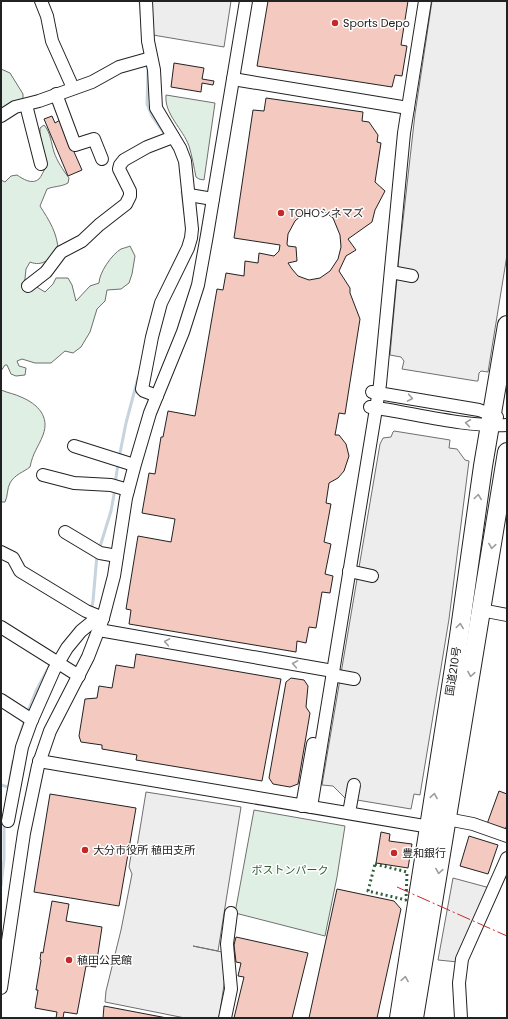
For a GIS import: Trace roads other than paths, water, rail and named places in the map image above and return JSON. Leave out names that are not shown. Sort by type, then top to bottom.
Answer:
[{"type":"highway","name":"国道210号","points":[[414,1018],[440,825],[459,636],[473,529],[499,422],[507,325]]},
{"type":"highway","name":"国道210号","points":[[399,1018],[440,825],[481,610],[501,524],[507,452]]},
{"type":"street","points":[[41,1],[47,16],[51,38],[73,88]]},
{"type":"street","points":[[146,1],[148,41],[154,70],[156,108],[180,148],[184,161],[192,229],[188,248],[161,303],[152,337],[142,387],[144,391],[157,396]]},
{"type":"street","points":[[1,988],[26,824],[39,761],[52,728],[79,676],[103,618],[112,582],[128,490],[134,465],[146,425],[179,343],[201,271],[246,1]]},
{"type":"street","points":[[307,806],[375,392],[391,272],[405,107],[419,1]]},
{"type":"street","points":[[375,392],[376,361],[396,147],[425,1]]},
{"type":"street","points":[[1,116],[16,107],[26,105],[96,80],[119,67],[151,58]]},
{"type":"street","points":[[233,79],[405,107]]},
{"type":"street","points":[[56,94],[75,145],[94,138],[102,160]]},
{"type":"street","points":[[26,105],[41,164]]},
{"type":"street","points":[[28,286],[46,272],[61,252],[82,241],[99,225],[126,204],[130,196],[130,190],[119,169],[124,160],[147,147],[173,138]]},
{"type":"street","points":[[189,195],[213,199]]},
{"type":"street","points":[[391,272],[412,276]]},
{"type":"street","points":[[375,392],[479,410],[499,422]]},
{"type":"street","points":[[372,407],[499,422]]},
{"type":"street","points":[[330,672],[349,572],[372,407]]},
{"type":"street","points":[[74,446],[134,465]]},
{"type":"street","points":[[43,475],[74,483],[110,485],[128,490]]},
{"type":"street","points":[[65,532],[100,552],[117,556]]},
{"type":"street","points":[[1,552],[12,558],[20,571],[89,612],[103,618]]},
{"type":"street","points":[[349,572],[372,576]]},
{"type":"street","points":[[481,610],[507,616]]},
{"type":"street","points":[[26,824],[4,820],[20,757],[32,720],[55,661],[84,628],[92,622],[103,618]]},
{"type":"street","points":[[1,627],[79,676]]},
{"type":"street","points":[[99,630],[330,672],[354,679]]},
{"type":"street","points":[[1,700],[32,720]]},
{"type":"street","points":[[39,761],[349,813],[440,825],[473,824],[507,836]]},
{"type":"street","points":[[349,813],[354,785]]},
{"type":"street","points":[[461,1018],[459,983],[462,959],[507,858]]},
{"type":"street","points":[[225,1018],[231,989],[227,944],[231,913]]},
{"type":"waterway","points":[[140,1],[141,14]]},
{"type":"waterway","points":[[148,71],[147,104],[152,116],[166,136]]},
{"type":"waterway","points":[[182,192],[185,214]]},
{"type":"waterway","points":[[119,458],[126,423],[138,378]]},
{"type":"waterway","points":[[115,484],[118,464]]},
{"type":"waterway","points":[[99,550],[111,511],[115,489]]},
{"type":"waterway","points":[[91,611],[97,555]]},
{"type":"waterway","points":[[27,714],[36,691],[51,663]]},
{"type":"waterway","points":[[18,742],[25,719]]},
{"type":"waterway","points":[[8,791],[13,761]]},
{"type":"waterway","points":[[1,785],[8,787]]},
{"type":"waterway","points":[[1,886],[4,859],[4,823]]},
{"type":"place","name":"Sports Depo","points":[[335,23]]},
{"type":"place","name":"TOHOシネマズ","points":[[281,213]]},
{"type":"place","name":"大分市役所 稙田支所","points":[[85,850]]},
{"type":"place","name":"豊和銀行","points":[[394,853]]},
{"type":"place","name":"稙田公民館","points":[[69,960]]},
{"type":"park label","name":"ボストンパーク","points":[[290,870]]}]
